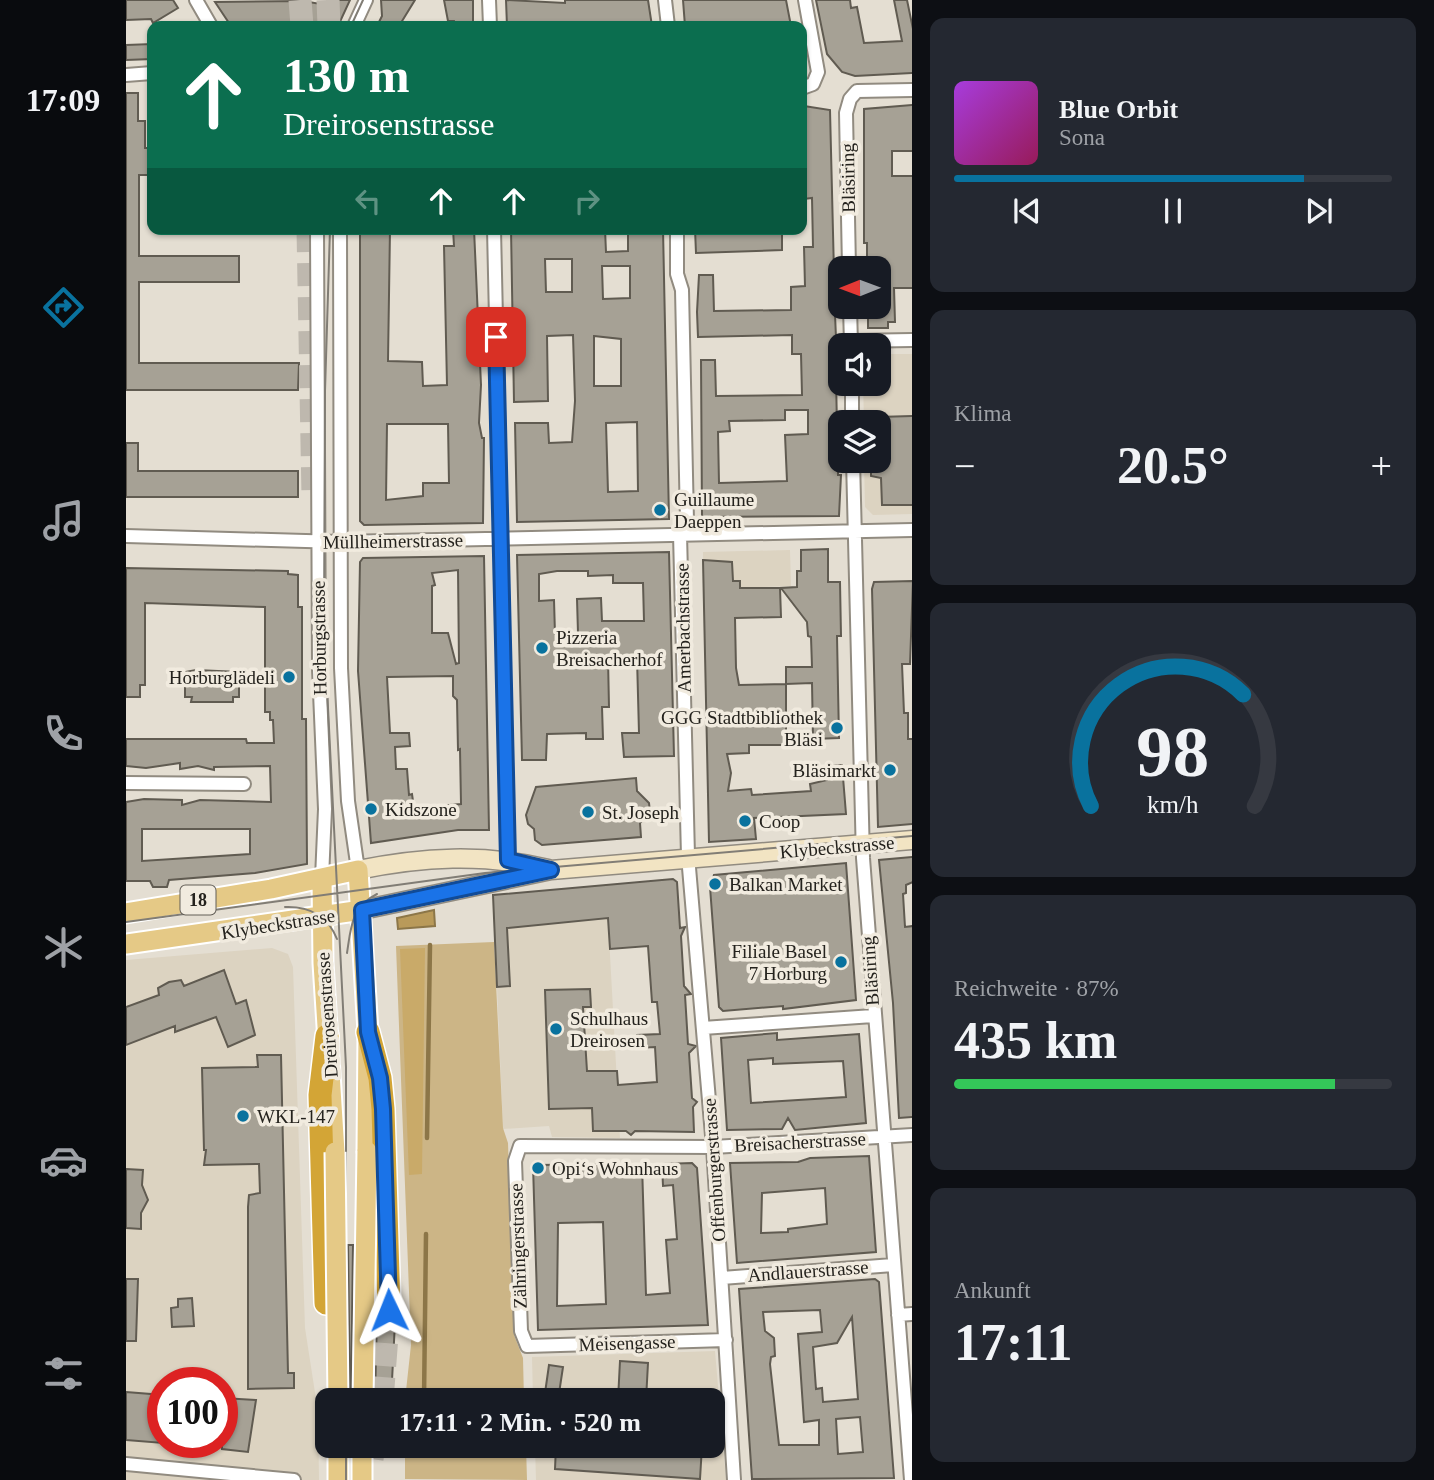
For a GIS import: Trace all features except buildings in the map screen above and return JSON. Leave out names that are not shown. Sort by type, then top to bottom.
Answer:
[{"type":"highway","points":[[368,1032],[380,1078],[383,1109],[389,1310]]},
{"type":"highway","points":[[326,1303],[320,1095],[327,1037]]},
{"type":"main road","name":"Klybeckstrasse","points":[[126,912],[358,870]]},
{"type":"main road","name":"Dreirosenstrasse","points":[[358,870],[368,1032],[363,1388]]},
{"type":"main road","name":"Dreirosenstrasse","points":[[322,878],[322,948],[335,1152],[338,1388]]},
{"type":"main road","name":"Klybeckstrasse","points":[[126,944],[362,910]]},
{"type":"main road","points":[[290,922],[311,932],[322,948]]},
{"type":"main road","points":[[338,1458],[338,1480]]},
{"type":"main road","points":[[362,1458],[362,1480]]},
{"type":"street","points":[[196,0],[208,21]]},
{"type":"street","points":[[356,21],[366,0]]},
{"type":"street","points":[[489,0],[490,21]]},
{"type":"street","points":[[665,0],[667,21]]},
{"type":"street","points":[[805,0],[818,72],[813,84],[807,86]]},
{"type":"street","points":[[126,75],[147,73]]},
{"type":"street","name":"Bläsiring","points":[[849,256],[846,113],[850,99],[857,91],[912,90]]},
{"type":"street","name":"Horburgstrasse","points":[[317,235],[317,542],[326,809],[322,878]]},
{"type":"street","name":"Horburgstrasse","points":[[340,235],[341,668],[348,802],[358,870]]},
{"type":"street","points":[[494,235],[508,860]]},
{"type":"street","name":"Amerbachstrasse","points":[[677,235],[677,274],[682,290],[687,521],[680,534],[689,860]]},
{"type":"street","points":[[891,341],[912,340]]},
{"type":"street","name":"Bläsiring","points":[[853,473],[863,845],[873,1016],[911,1480]]},
{"type":"street","name":"Müllheimerstrasse","points":[[126,536],[340,542],[912,530]]},
{"type":"street","points":[[126,783],[244,784]]},
{"type":"street","name":"Klybeckstrasse","points":[[362,910],[551,870],[912,840]]},
{"type":"street","name":"Klybeckstrasse","points":[[358,870],[437,858],[508,860],[551,870]]},
{"type":"street","name":"Offenburgerstrasse","points":[[689,860],[713,1147],[734,1480]]},
{"type":"street","points":[[703,1028],[873,1016]]},
{"type":"street","name":"Breisacherstrasse","points":[[520,1146],[713,1147],[912,1135]]},
{"type":"street","name":"Zähringerstrasse","points":[[520,1146],[515,1161],[520,1318],[521,1331],[527,1346]]},
{"type":"street","name":"Andlauerstrasse","points":[[722,1278],[893,1265]]},
{"type":"street","points":[[898,1315],[912,1314]]},
{"type":"street","name":"Meisengasse","points":[[527,1346],[726,1340]]},
{"type":"street","points":[[126,1464],[294,1480]]},
{"type":"shaded area","points":[[891,354],[912,354],[912,514],[873,515],[865,507],[864,473],[891,473],[891,410],[864,410],[863,396],[891,396]]},
{"type":"shaded area","points":[[790,550],[791,586],[703,589],[703,552]]},
{"type":"shaded area","points":[[434,910],[435,926],[398,929],[397,918]]},
{"type":"shaded area","name":"Schulhaus Dreirosen","points":[[608,918],[620,1138],[552,1137],[549,1126],[503,1129],[497,987],[510,986],[507,928]]},
{"type":"shaded area","points":[[494,942],[503,1128],[508,1143],[514,1335],[523,1358],[524,1388],[406,1388],[411,1345],[396,946]]},
{"type":"shaded area","points":[[272,948],[288,954],[293,967],[305,1328],[315,1393],[315,1458],[319,1458],[319,1480],[126,1480],[126,960]]},
{"type":"shaded area","points":[[425,948],[422,1174],[409,1175],[400,949]]},
{"type":"shaded area","points":[[715,1351],[718,1388],[533,1388],[532,1357]]},
{"type":"shaded area","points":[[405,1458],[526,1458],[527,1480],[405,1479]]},
{"type":"shaded area","points":[[535,1458],[724,1458],[726,1480],[536,1480]]},
{"type":"waterway","points":[[427,1138],[430,945]]},
{"type":"waterway","points":[[424,1388],[426,1234]]},
{"type":"tunnel","points":[[300,0],[302,21]]},
{"type":"tunnel","points":[[328,0],[329,21]]},
{"type":"tunnel","points":[[308,235],[313,496]]},
{"type":"tunnel","points":[[383,1388],[389,1310]]},
{"type":"tram line","points":[[353,21],[363,0]]},
{"type":"tram line","points":[[330,235],[325,391],[324,628],[346,1067],[346,1388]]},
{"type":"tram line","points":[[126,922],[485,873],[912,836]]},
{"type":"tram line","points":[[347,953],[351,926],[357,912],[368,899],[377,894]]},
{"type":"tram line","points":[[285,907],[302,908],[317,914],[328,924],[337,939]]},
{"type":"tram line","points":[[346,1458],[346,1480]]},
{"type":"place","name":"Guillaume Daeppen","points":[[660,510]]},
{"type":"place","name":"Pizzeria Breisacherhof","points":[[542,648]]},
{"type":"place","name":"Horburglädeli","points":[[289,677]]},
{"type":"place","name":"GGG Stadtbibliothek Bläsi","points":[[837,728]]},
{"type":"place","name":"Bläsimarkt","points":[[890,770]]},
{"type":"place","name":"Kidszone","points":[[371,809]]},
{"type":"place","name":"St. Joseph","points":[[588,812]]},
{"type":"place","name":"Coop","points":[[745,821]]},
{"type":"place","name":"Balkan Market","points":[[715,884]]},
{"type":"place","name":"Filiale Basel 7 Horburg","points":[[841,962]]},
{"type":"place","name":"Schulhaus Dreirosen","points":[[556,1029]]},
{"type":"place","name":"WKL-147","points":[[243,1116]]},
{"type":"place","name":"Opi‘s Wohnhaus","points":[[538,1168]]},
{"type":"route","points":[[389,1310],[383,1109],[380,1078],[368,1032],[362,910],[551,870],[508,860],[496,337]]}]
